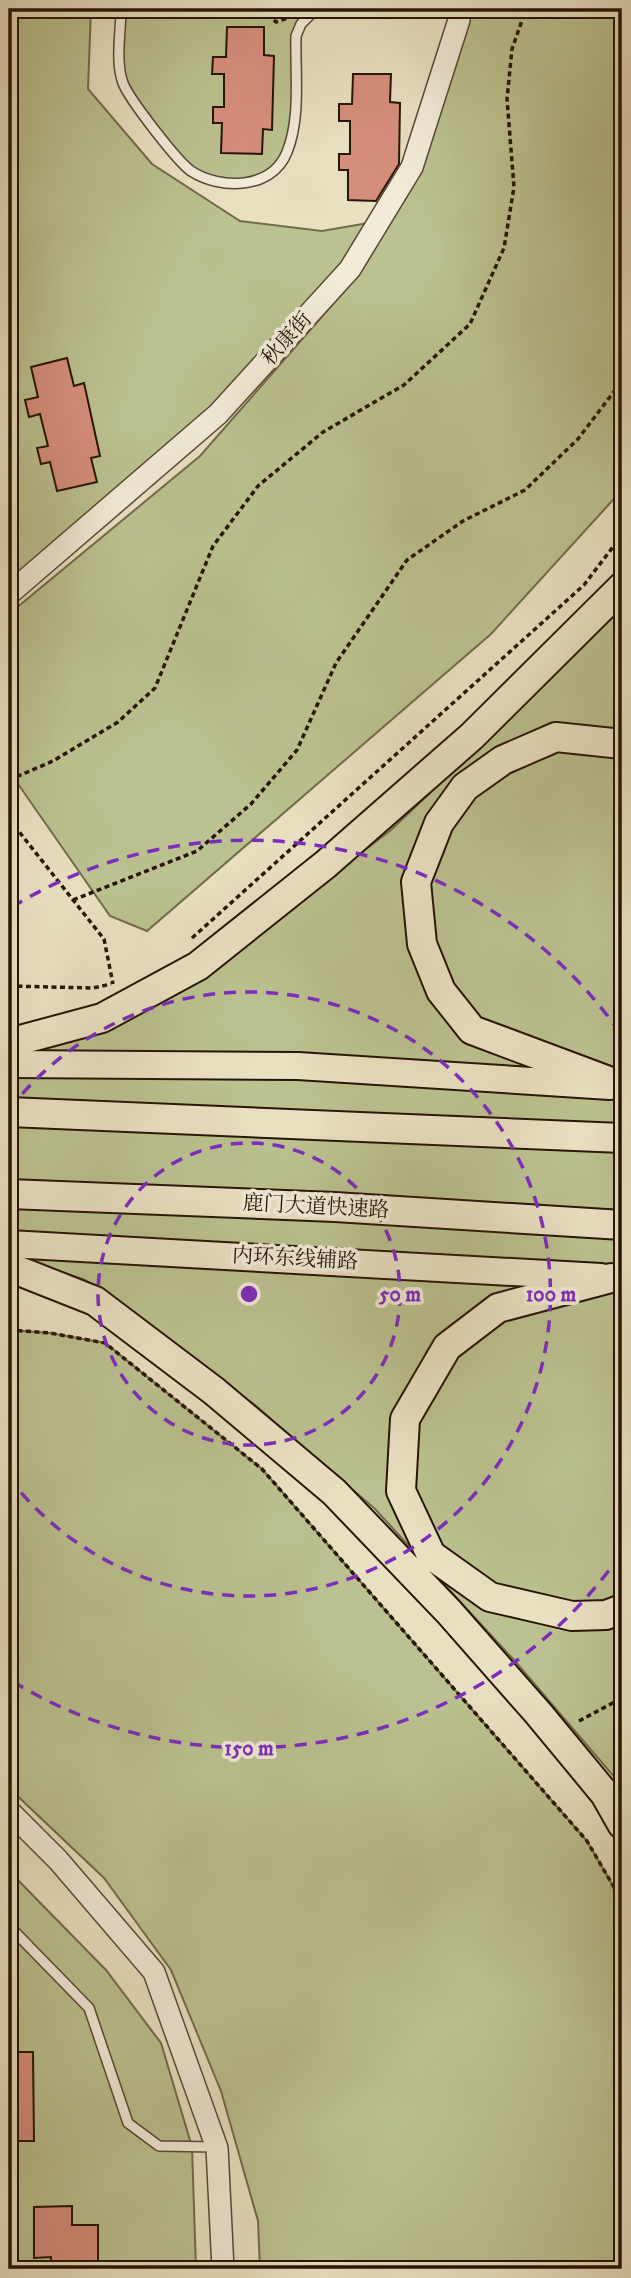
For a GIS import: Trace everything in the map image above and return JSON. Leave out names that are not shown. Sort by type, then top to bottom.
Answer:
[{"type":"highway","points":[[9,1043],[102,1018],[198,965],[326,864],[472,737],[622,587]]},
{"type":"highway","points":[[622,744],[556,737],[503,760],[465,788],[439,823],[416,882],[422,944],[441,991],[472,1030],[622,1086]]},
{"type":"highway","points":[[9,1112],[622,1138]]},
{"type":"highway","name":"鹿门大道快速路","points":[[9,1194],[335,1207],[622,1225]]},
{"type":"highway","points":[[9,1267],[95,1301],[214,1391],[334,1492],[449,1612],[529,1703],[605,1794],[622,1824]]},
{"type":"highway","points":[[617,1278],[498,1308],[447,1347],[405,1419],[401,1491],[431,1555],[490,1597],[572,1616],[606,1615],[622,1609]]},
{"type":"main road","points":[[9,1065],[298,1066],[622,1086]]},
{"type":"main road","name":"内环东线辅路","points":[[9,1244],[617,1278]]},
{"type":"street","name":"秋康街","points":[[9,594],[57,556],[218,414],[350,269],[412,167],[459,20],[459,9]]},
{"type":"street","points":[[9,1811],[58,1860],[154,1972],[217,2148],[223,2269]]},
{"type":"lane","points":[[121,9],[122,82],[133,102],[189,169],[212,182],[255,182],[272,173],[286,155],[293,128],[296,36],[301,24],[316,9]]},
{"type":"lane","points":[[9,504],[9,518]]},
{"type":"lane","points":[[9,1926],[89,2008],[128,2123],[159,2146],[217,2148]]},
{"type":"path","points":[[261,9],[276,22],[293,16]]},
{"type":"path","points":[[9,780],[53,761],[118,722],[155,688],[213,546],[258,486],[323,432],[404,385],[470,324],[504,248],[514,187],[507,99],[512,49],[526,9]]},
{"type":"path","points":[[73,900],[197,851],[251,804],[297,750],[336,663],[407,560],[463,521],[525,490],[578,439],[622,381]]},
{"type":"path","points":[[187,943],[584,585],[622,535]]},
{"type":"path","points":[[9,819],[104,939],[113,984]]},
{"type":"path","points":[[9,986],[93,988],[126,981]]},
{"type":"path","points":[[9,1330],[50,1333],[105,1343],[262,1469],[587,1841],[622,1901]]},
{"type":"path","points":[[579,1721],[622,1698]]},
{"type":"green space","points":[[9,9],[91,9],[88,89],[152,164],[240,221],[322,231],[380,221],[218,414],[9,594]]},
{"type":"green space","points":[[122,9],[316,9],[301,24],[293,128],[286,155],[255,182],[212,182],[189,169],[122,82]]},
{"type":"green space","points":[[468,9],[622,9],[622,490],[491,634],[147,931],[110,916],[18,784],[9,718],[9,614],[200,456],[347,288],[413,186],[467,20]]},
{"type":"green space","points":[[622,602],[622,1786],[514,1660],[375,1509],[255,1405],[126,1308],[85,1280],[9,1253],[9,1051],[181,990],[391,830],[544,685]]},
{"type":"green space","points":[[9,1330],[50,1333],[105,1343],[262,1469],[587,1841],[622,1901],[622,2269],[260,2269],[258,2221],[221,2091],[171,1970],[104,1878],[9,1788]]},
{"type":"green space","points":[[9,1871],[106,1970],[161,2043],[192,2147],[196,2269],[9,2269]]},
{"type":"building","points":[[227,27],[264,27],[264,55],[274,56],[272,130],[263,129],[262,154],[221,153],[222,123],[213,123],[213,107],[224,107],[224,74],[212,74],[213,57],[226,57]]},
{"type":"building","points":[[353,74],[391,74],[390,102],[400,103],[399,164],[376,201],[348,200],[348,170],[339,170],[339,154],[350,154],[350,121],[339,121],[339,104],[352,104]]},
{"type":"building","points":[[67,358],[74,386],[84,383],[100,456],[91,458],[97,482],[57,491],[50,462],[41,464],[37,448],[48,446],[40,414],[29,417],[25,400],[38,397],[31,367]]},
{"type":"building","points":[[9,2052],[33,2052],[34,2141],[9,2141]]},
{"type":"building","points":[[72,2206],[72,2225],[98,2225],[98,2269],[51,2269],[51,2257],[34,2258],[34,2207]]}]
